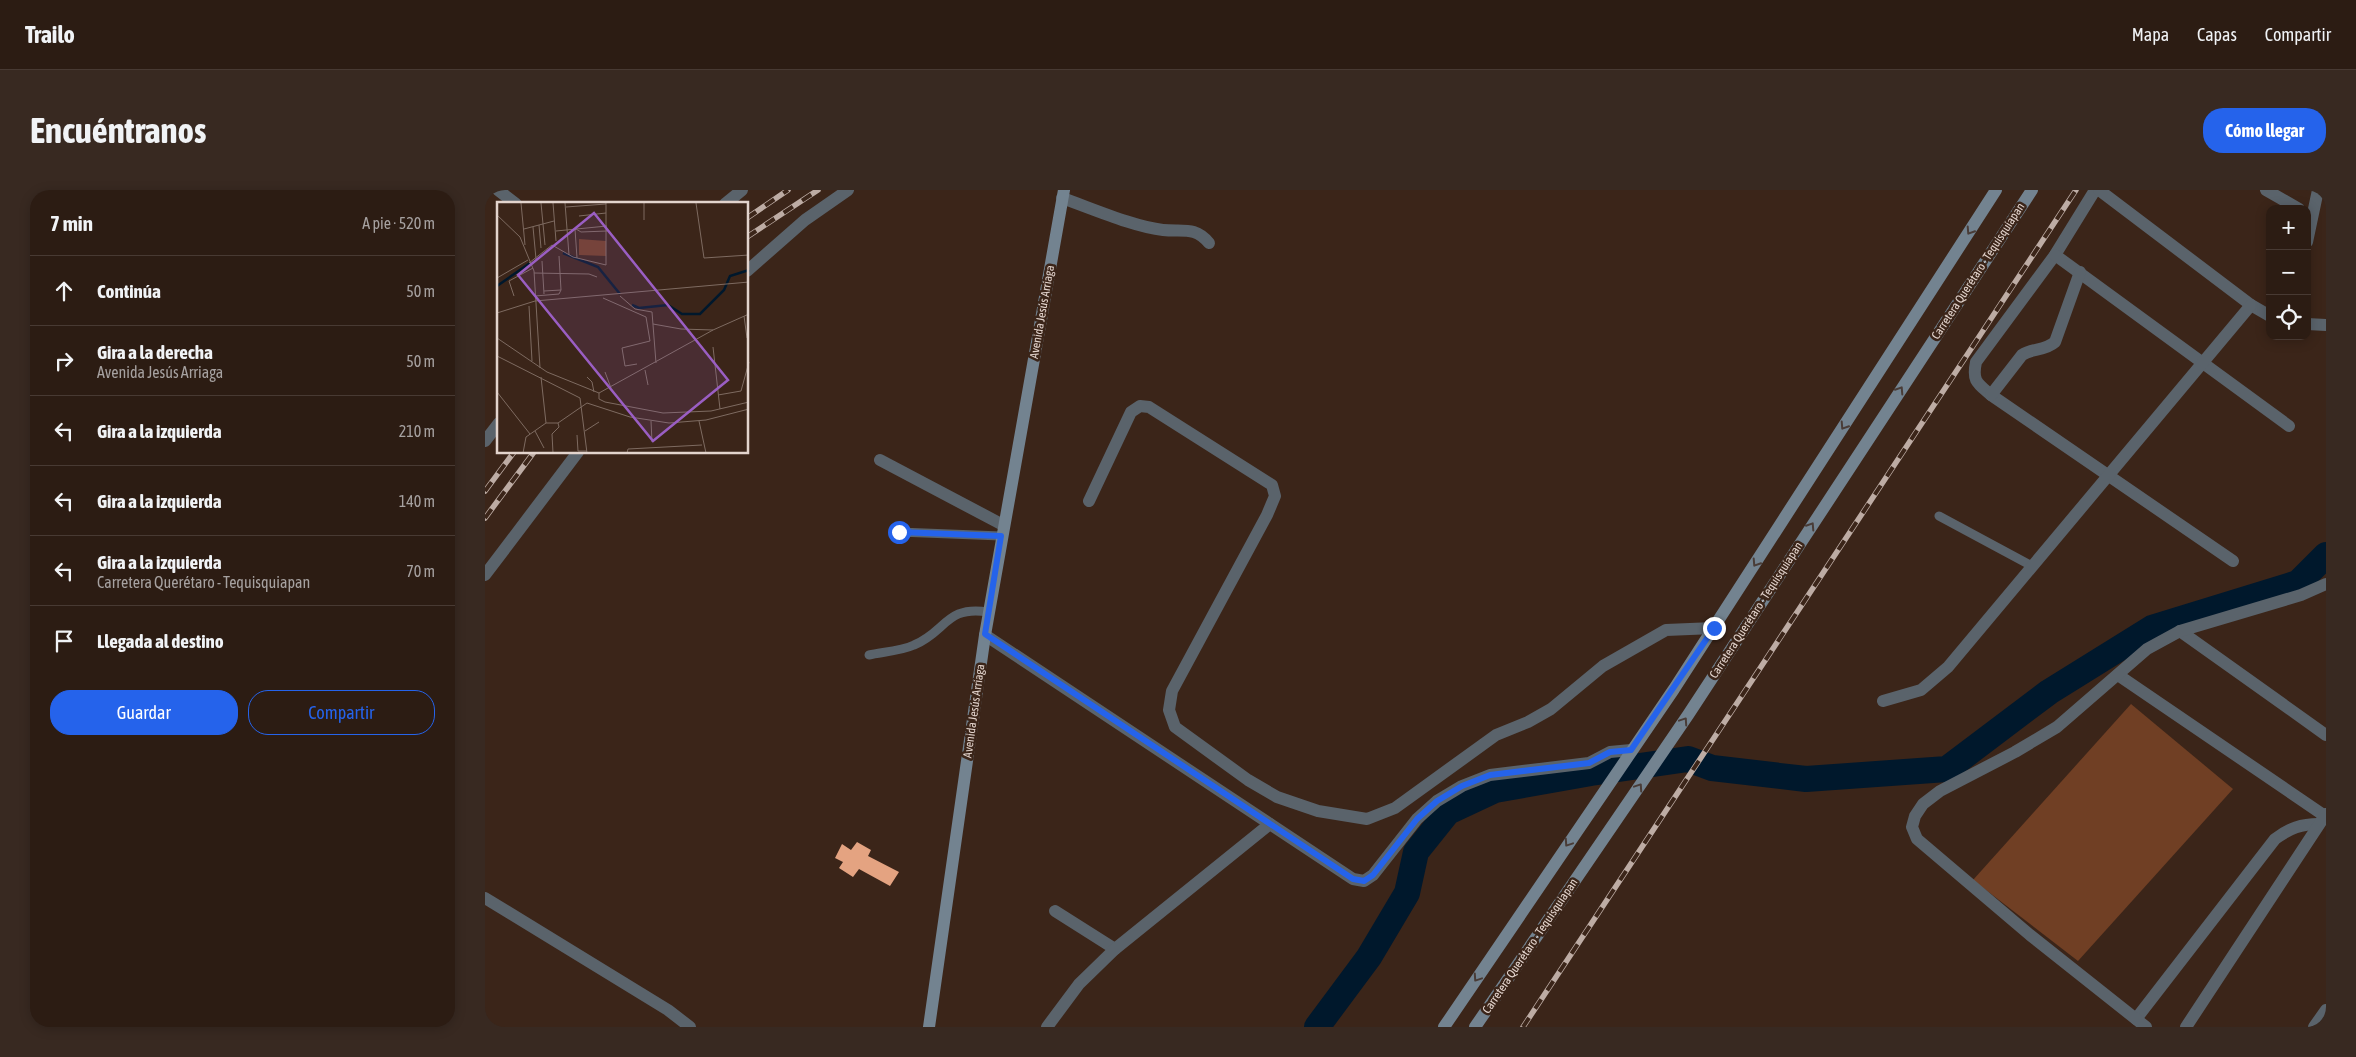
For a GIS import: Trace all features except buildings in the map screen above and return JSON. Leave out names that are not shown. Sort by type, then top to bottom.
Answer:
[{"type":"main road","name":"Carretera Querétaro - Tequisquiapan","points":[[1444,1027],[1714,628],[1996,190]]},
{"type":"main road","name":"Carretera Querétaro - Tequisquiapan","points":[[1475,1027],[1656,761],[2032,190]]},
{"type":"main road","name":"Avenida Jesús Arriaga","points":[[929,1027],[988,612],[1063,194]]},
{"type":"street","points":[[498,190],[513,202]]},
{"type":"street","points":[[727,202],[742,190]]},
{"type":"street","points":[[749,270],[805,220],[848,190]]},
{"type":"street","points":[[2095,190],[2055,255],[1976,362],[1973,374],[1977,384],[1991,395],[2233,560]]},
{"type":"street","points":[[2099,190],[2251,305],[2266,314]]},
{"type":"street","points":[[2266,190],[2292,205]]},
{"type":"street","points":[[2311,212],[2318,190]]},
{"type":"street","points":[[1063,194],[1154,229],[1193,232],[1202,235],[1209,243]]},
{"type":"street","points":[[2055,255],[2289,426]]},
{"type":"street","points":[[1991,395],[2026,352],[2049,348],[2055,342],[2080,272]]},
{"type":"street","points":[[1883,701],[1921,690],[1948,667],[2251,305]]},
{"type":"street","points":[[2311,324],[2326,325]]},
{"type":"street","points":[[1089,501],[1131,412],[1140,406],[1149,407],[1272,485],[1275,496],[1267,515],[1172,691],[1169,710],[1175,726],[1248,780],[1277,797],[1349,818],[1367,819],[1395,808],[1497,735],[1528,722],[1551,709],[1603,666],[1666,630],[1714,628]]},
{"type":"street","points":[[485,441],[497,426]]},
{"type":"street","points":[[485,575],[576,454]]},
{"type":"street","points":[[879,460],[1002,530]]},
{"type":"street","points":[[2323,818],[2287,830],[2275,839],[2141,1023],[2030,934],[1917,839],[1912,827],[1915,816],[1923,804],[1940,791],[2015,752],[2057,727],[2147,649],[2180,631],[2301,595],[2326,584]]},
{"type":"street","points":[[2180,631],[2326,735]]},
{"type":"street","points":[[985,634],[1353,879],[1364,881],[1373,875],[1417,819],[1437,801],[1462,786],[1490,775],[1589,763],[1610,752],[1629,753]]},
{"type":"street","points":[[2118,675],[2323,818]]},
{"type":"street","points":[[2186,1027],[2323,818]]},
{"type":"street","points":[[1047,1027],[1079,984],[1115,949],[1270,824]]},
{"type":"street","points":[[485,898],[668,1010],[690,1027]]},
{"type":"street","points":[[1055,910],[1115,949]]},
{"type":"street","points":[[2314,1027],[2326,1010]]},
{"type":"lane","points":[[1939,516],[2032,566]]},
{"type":"lane","points":[[899,532],[1002,530]]},
{"type":"lane","points":[[869,655],[913,646],[927,639],[946,620],[959,612],[988,612]]},
{"type":"shaded area","points":[[2131,704],[2233,789],[2078,961],[1973,880]]},
{"type":"waterway","points":[[1317,1027],[1369,957],[1407,893],[1416,852],[1448,812],[1495,790],[1591,773],[1688,759],[1712,768],[1806,779],[1947,769],[2049,692],[2152,628],[2298,583],[2326,555]]},
{"type":"railway","points":[[749,217],[788,190]]},
{"type":"railway","points":[[749,236],[818,190]]},
{"type":"railway","points":[[1523,1027],[2076,190]]},
{"type":"railway","points":[[485,491],[513,454]]},
{"type":"railway","points":[[485,518],[533,454]]},
{"type":"route","points":[[899,532],[1001,536],[985,634],[1353,879],[1364,881],[1373,875],[1417,819],[1437,801],[1462,786],[1490,775],[1589,763],[1610,752],[1631,750],[1675,689],[1714,628]]}]
